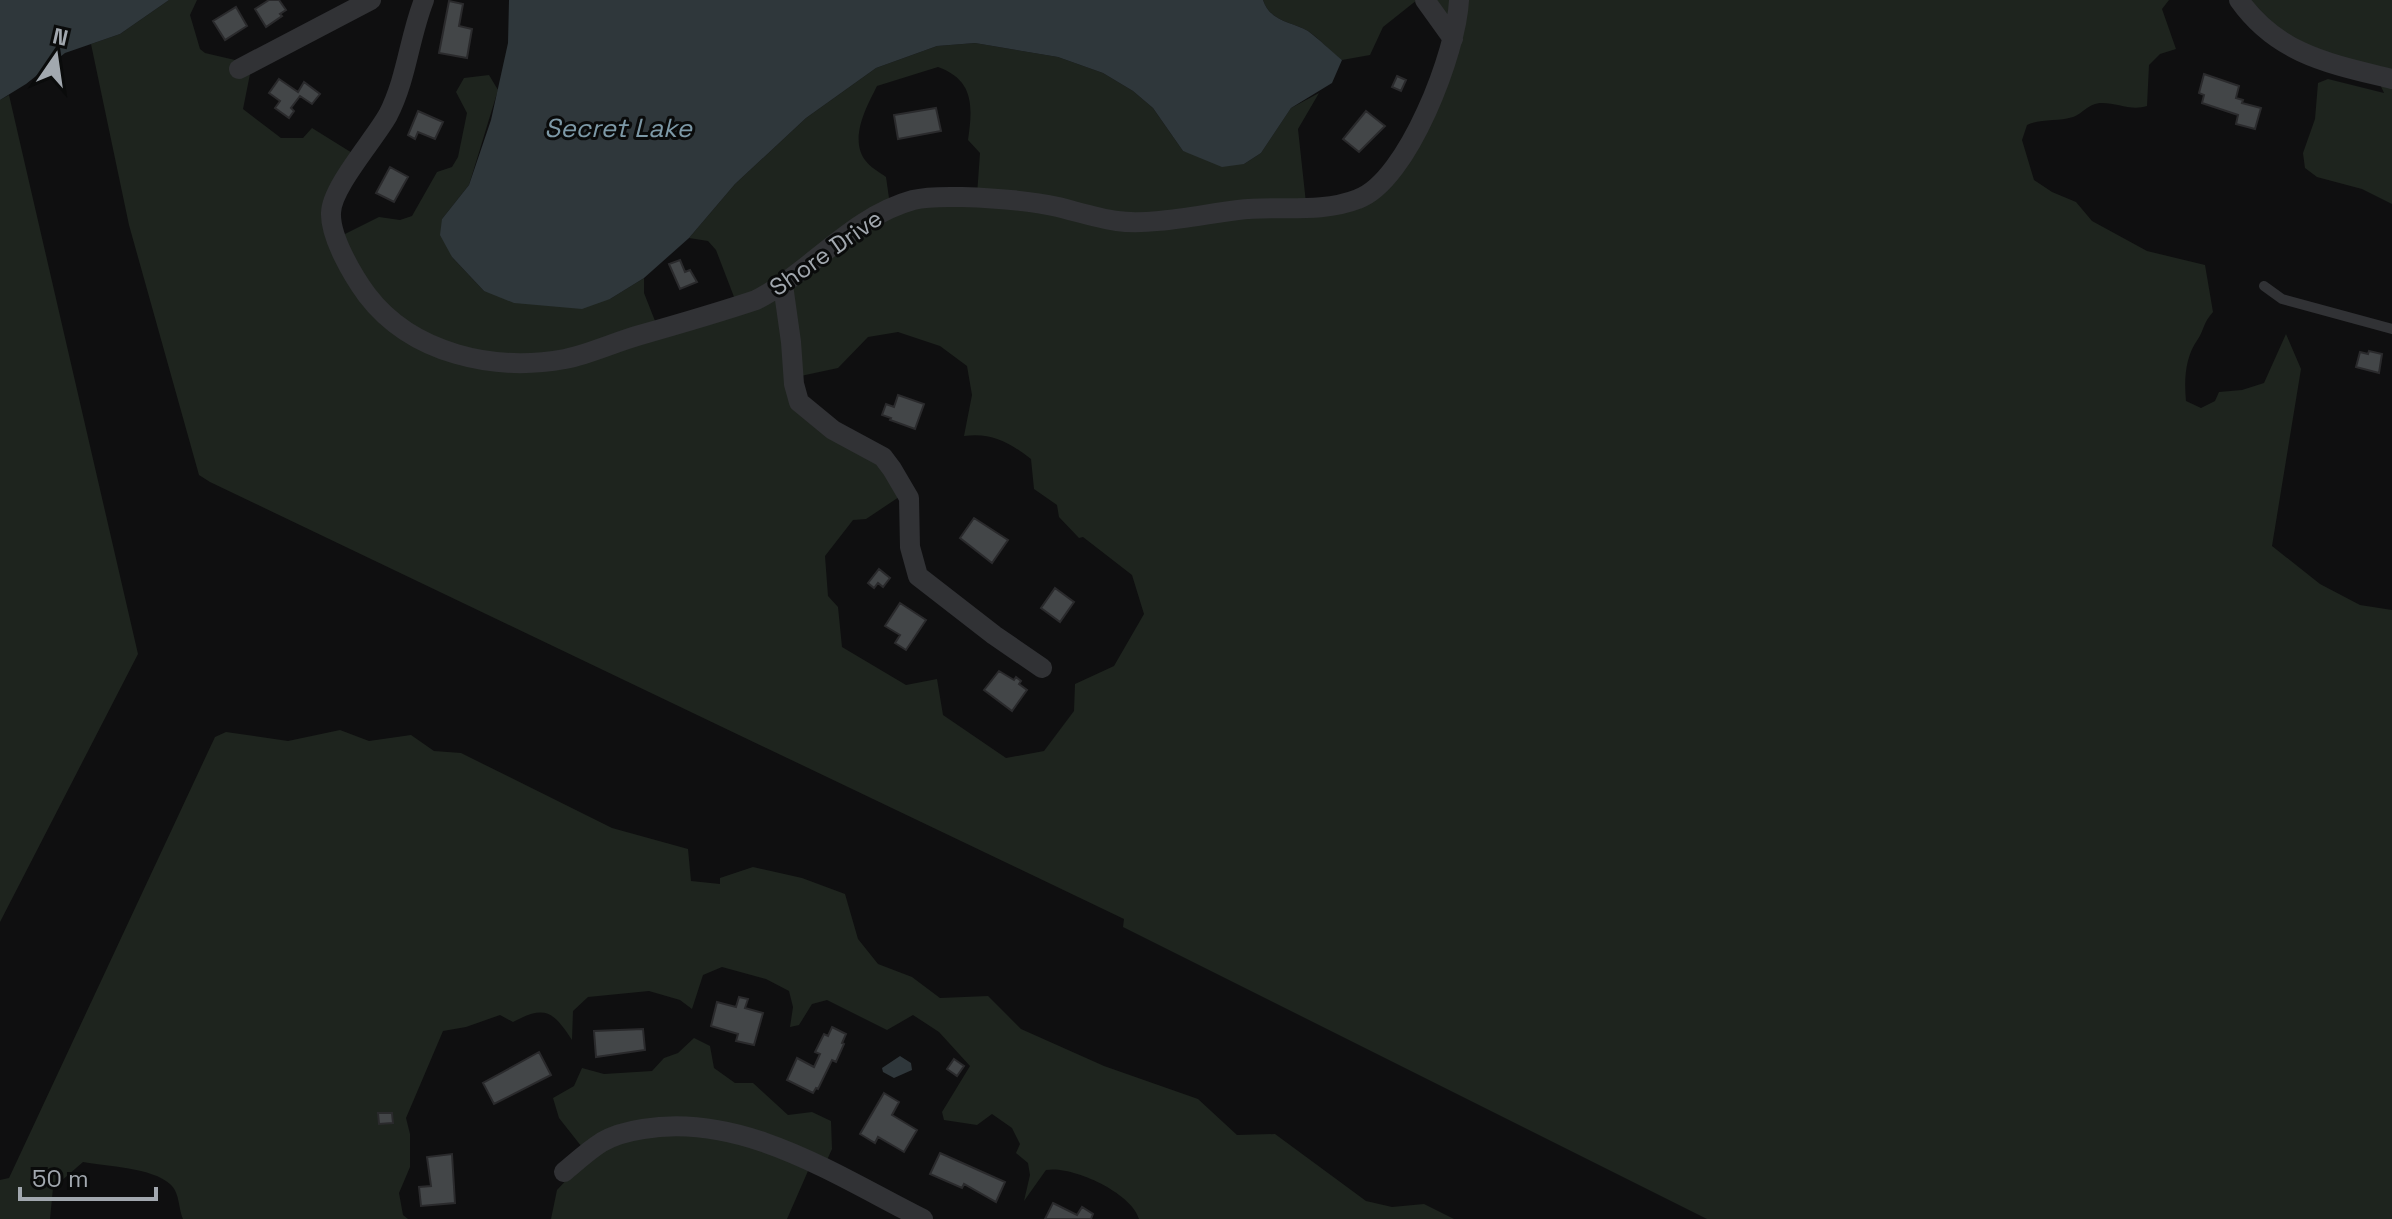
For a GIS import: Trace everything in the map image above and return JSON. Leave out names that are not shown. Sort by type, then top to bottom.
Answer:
[{"type":"street","points":[[239,69],[371,0]]},
{"type":"street","name":"Shore Drive","points":[[424,0],[400,91],[387,117],[331,204],[333,233],[362,288],[374,304],[405,331],[445,351],[491,361],[541,362],[567,358],[756,300],[783,285],[861,224],[924,198],[1006,200],[1055,206],[1121,222],[1242,209],[1344,204],[1361,198],[1390,176],[1437,87],[1453,39],[1459,0]]},
{"type":"street","points":[[1425,0],[1453,39]]},
{"type":"street","points":[[2239,0],[2268,31],[2302,53],[2323,62],[2392,79]]},
{"type":"street","points":[[783,285],[794,384],[799,402],[833,430],[883,457],[892,469],[909,498],[912,557],[918,576],[926,585],[1042,668]]},
{"type":"street","points":[[564,1172],[603,1141],[632,1131],[662,1126],[694,1126],[720,1130],[776,1147],[923,1219]]},
{"type":"lane","points":[[2264,286],[2282,299],[2392,329]]},
{"type":"shaded area","points":[[169,0],[197,0],[190,15],[200,49],[205,53],[252,64],[243,109],[281,138],[303,138],[312,128],[357,156],[332,197],[341,236],[379,217],[400,220],[412,216],[437,172],[452,167],[458,157],[467,113],[456,92],[464,78],[489,75],[498,90],[469,185],[442,219],[452,257],[484,291],[610,299],[644,278],[644,293],[657,326],[736,302],[716,250],[708,241],[689,238],[735,184],[806,118],[876,68],[937,46],[975,43],[1058,57],[1103,73],[1133,91],[1153,108],[1183,151],[1244,164],[1261,153],[1291,108],[1319,93],[1298,129],[1306,203],[1376,187],[1451,48],[1426,0],[2169,0],[2162,9],[2176,49],[2160,54],[2149,65],[2147,106],[2135,108],[2097,103],[2073,117],[2027,125],[2022,140],[2034,180],[2076,202],[2092,221],[2147,251],[2205,265],[2213,312],[2188,361],[2186,401],[2201,408],[2215,401],[2219,392],[2242,390],[2264,383],[2286,334],[2301,369],[2272,546],[2320,584],[2360,605],[2392,610],[2392,1219],[1707,1219],[1123,927],[1124,919],[210,482],[199,475],[129,225],[91,44],[120,34]],"holes":[[[938,67],[959,79],[968,96],[968,140],[980,153],[977,195],[890,205],[886,177],[867,163],[861,151],[859,132],[865,112],[877,86]],[[898,332],[940,346],[967,366],[972,395],[964,436],[1000,440],[1031,459],[1034,489],[1057,505],[1059,517],[1079,538],[1083,537],[1132,575],[1144,614],[1114,666],[1075,684],[1074,711],[1044,751],[1006,758],[943,715],[937,679],[906,685],[842,647],[838,607],[828,596],[825,556],[853,520],[866,519],[905,493],[882,455],[796,395],[796,377],[838,368],[868,337]]]},
{"type":"shaded area","points":[[1263,0],[1417,0],[1383,27],[1370,55],[1342,60],[1308,31],[1276,17]]},
{"type":"shaded area","points":[[2241,0],[2392,0],[2392,204],[2362,189],[2317,177],[2305,168],[2303,153],[2315,119],[2318,83],[2328,79],[2384,93],[2379,82],[2306,54]]},
{"type":"shaded area","points":[[9,95],[138,654],[0,922],[0,100]]},
{"type":"shaded area","points":[[340,730],[369,741],[411,735],[434,751],[461,753],[612,828],[688,849],[691,881],[720,884],[720,878],[753,867],[802,878],[845,894],[858,939],[878,964],[912,977],[940,998],[988,996],[1021,1029],[1104,1066],[1198,1099],[1237,1135],[1275,1134],[1366,1201],[1392,1207],[1424,1204],[1454,1219],[1139,1219],[1125,1200],[1100,1183],[1057,1170],[1046,1170],[1024,1201],[1030,1175],[1028,1163],[1016,1153],[1020,1144],[1012,1128],[992,1114],[977,1125],[944,1120],[942,1112],[970,1066],[939,1032],[913,1015],[887,1030],[827,1000],[812,1004],[799,1025],[790,1027],[793,1007],[789,991],[766,979],[722,967],[703,975],[692,1009],[680,1000],[649,991],[588,997],[573,1011],[572,1040],[553,1017],[541,1013],[513,1022],[500,1015],[443,1031],[406,1118],[410,1134],[410,1167],[399,1193],[403,1215],[408,1219],[183,1219],[176,1192],[162,1179],[141,1171],[83,1162],[53,1188],[50,1219],[0,1219],[0,1180],[9,1178],[215,737],[226,732],[288,741]]},
{"type":"shaded area","points":[[694,1038],[710,1046],[714,1068],[735,1083],[753,1083],[788,1115],[812,1112],[831,1121],[832,1149],[822,1171],[808,1171],[787,1219],[551,1219],[557,1190],[589,1156],[559,1118],[553,1098],[574,1086],[582,1068],[604,1074],[652,1071],[664,1058],[678,1053]]},
{"type":"water","points":[[0,0],[169,0],[120,34],[65,53],[0,100]]},
{"type":"water","name":"Secret Lake","points":[[509,0],[1263,0],[1276,17],[1308,31],[1342,60],[1332,83],[1291,108],[1261,153],[1244,164],[1222,167],[1183,151],[1153,108],[1133,91],[1103,73],[1058,57],[975,43],[937,46],[876,68],[806,118],[735,184],[689,238],[644,278],[610,299],[582,309],[514,303],[484,291],[452,257],[440,235],[442,219],[469,185],[491,120],[508,43]]},
{"type":"water","points":[[900,1056],[911,1063],[912,1070],[894,1078],[883,1072],[882,1068]]},
{"type":"building","points":[[269,0],[279,0],[286,10],[266,27],[255,9]]},
{"type":"building","points":[[449,1],[463,4],[459,26],[472,29],[467,58],[439,53]]},
{"type":"building","points":[[236,7],[247,26],[225,40],[213,21]]},
{"type":"building","points":[[2204,74],[2239,86],[2236,98],[2243,100],[2242,103],[2261,108],[2255,129],[2236,124],[2238,115],[2202,103],[2204,95],[2199,93]]},
{"type":"building","points":[[1397,76],[1406,80],[1401,91],[1392,87]]},
{"type":"building","points":[[279,79],[298,92],[304,82],[320,94],[312,104],[300,96],[291,108],[294,111],[289,118],[275,108],[280,101],[269,93]]},
{"type":"building","points":[[936,108],[941,131],[898,139],[894,115]]},
{"type":"building","points":[[418,111],[443,122],[435,139],[418,132],[415,139],[408,135]]},
{"type":"building","points":[[1366,111],[1385,126],[1359,152],[1343,139]]},
{"type":"building","points":[[390,167],[408,177],[394,202],[376,193]]},
{"type":"building","points":[[680,260],[685,272],[690,270],[697,282],[680,289],[669,264]]},
{"type":"building","points":[[2369,351],[2382,354],[2379,373],[2356,367],[2360,352],[2368,354]]},
{"type":"building","points":[[898,395],[924,404],[915,429],[882,415],[886,404],[894,407]]},
{"type":"building","points":[[974,518],[1008,540],[992,563],[960,538]]},
{"type":"building","points":[[879,569],[890,578],[883,587],[878,583],[874,588],[868,583]]},
{"type":"building","points":[[1055,588],[1074,602],[1060,622],[1041,608]]},
{"type":"building","points":[[900,603],[926,620],[906,650],[895,643],[900,635],[885,626]]},
{"type":"building","points":[[999,671],[1014,680],[1016,677],[1027,690],[1012,711],[984,690]]},
{"type":"building","points":[[739,997],[748,999],[745,1008],[763,1013],[754,1045],[736,1041],[738,1034],[711,1026],[717,1002],[736,1007]]},
{"type":"building","points":[[832,1027],[846,1034],[844,1044],[818,1089],[813,1093],[787,1080],[797,1058],[814,1067],[820,1054],[815,1052],[824,1034],[828,1036]]},
{"type":"building","points":[[643,1029],[645,1050],[596,1057],[594,1031]]},
{"type":"building","points":[[539,1052],[551,1075],[494,1104],[483,1083]]},
{"type":"building","points":[[954,1059],[964,1066],[957,1076],[947,1069]]},
{"type":"building","points":[[884,1093],[899,1102],[892,1115],[917,1130],[904,1152],[878,1137],[875,1143],[860,1134]]},
{"type":"building","points":[[378,1113],[392,1113],[393,1123],[379,1124]]},
{"type":"building","points":[[940,1153],[1005,1182],[996,1202],[964,1184],[962,1188],[930,1174]]},
{"type":"building","points":[[452,1154],[455,1203],[421,1206],[419,1187],[431,1186],[427,1157]]},
{"type":"building","points":[[1053,1203],[1077,1215],[1082,1207],[1093,1214],[1091,1219],[1045,1219]]}]
